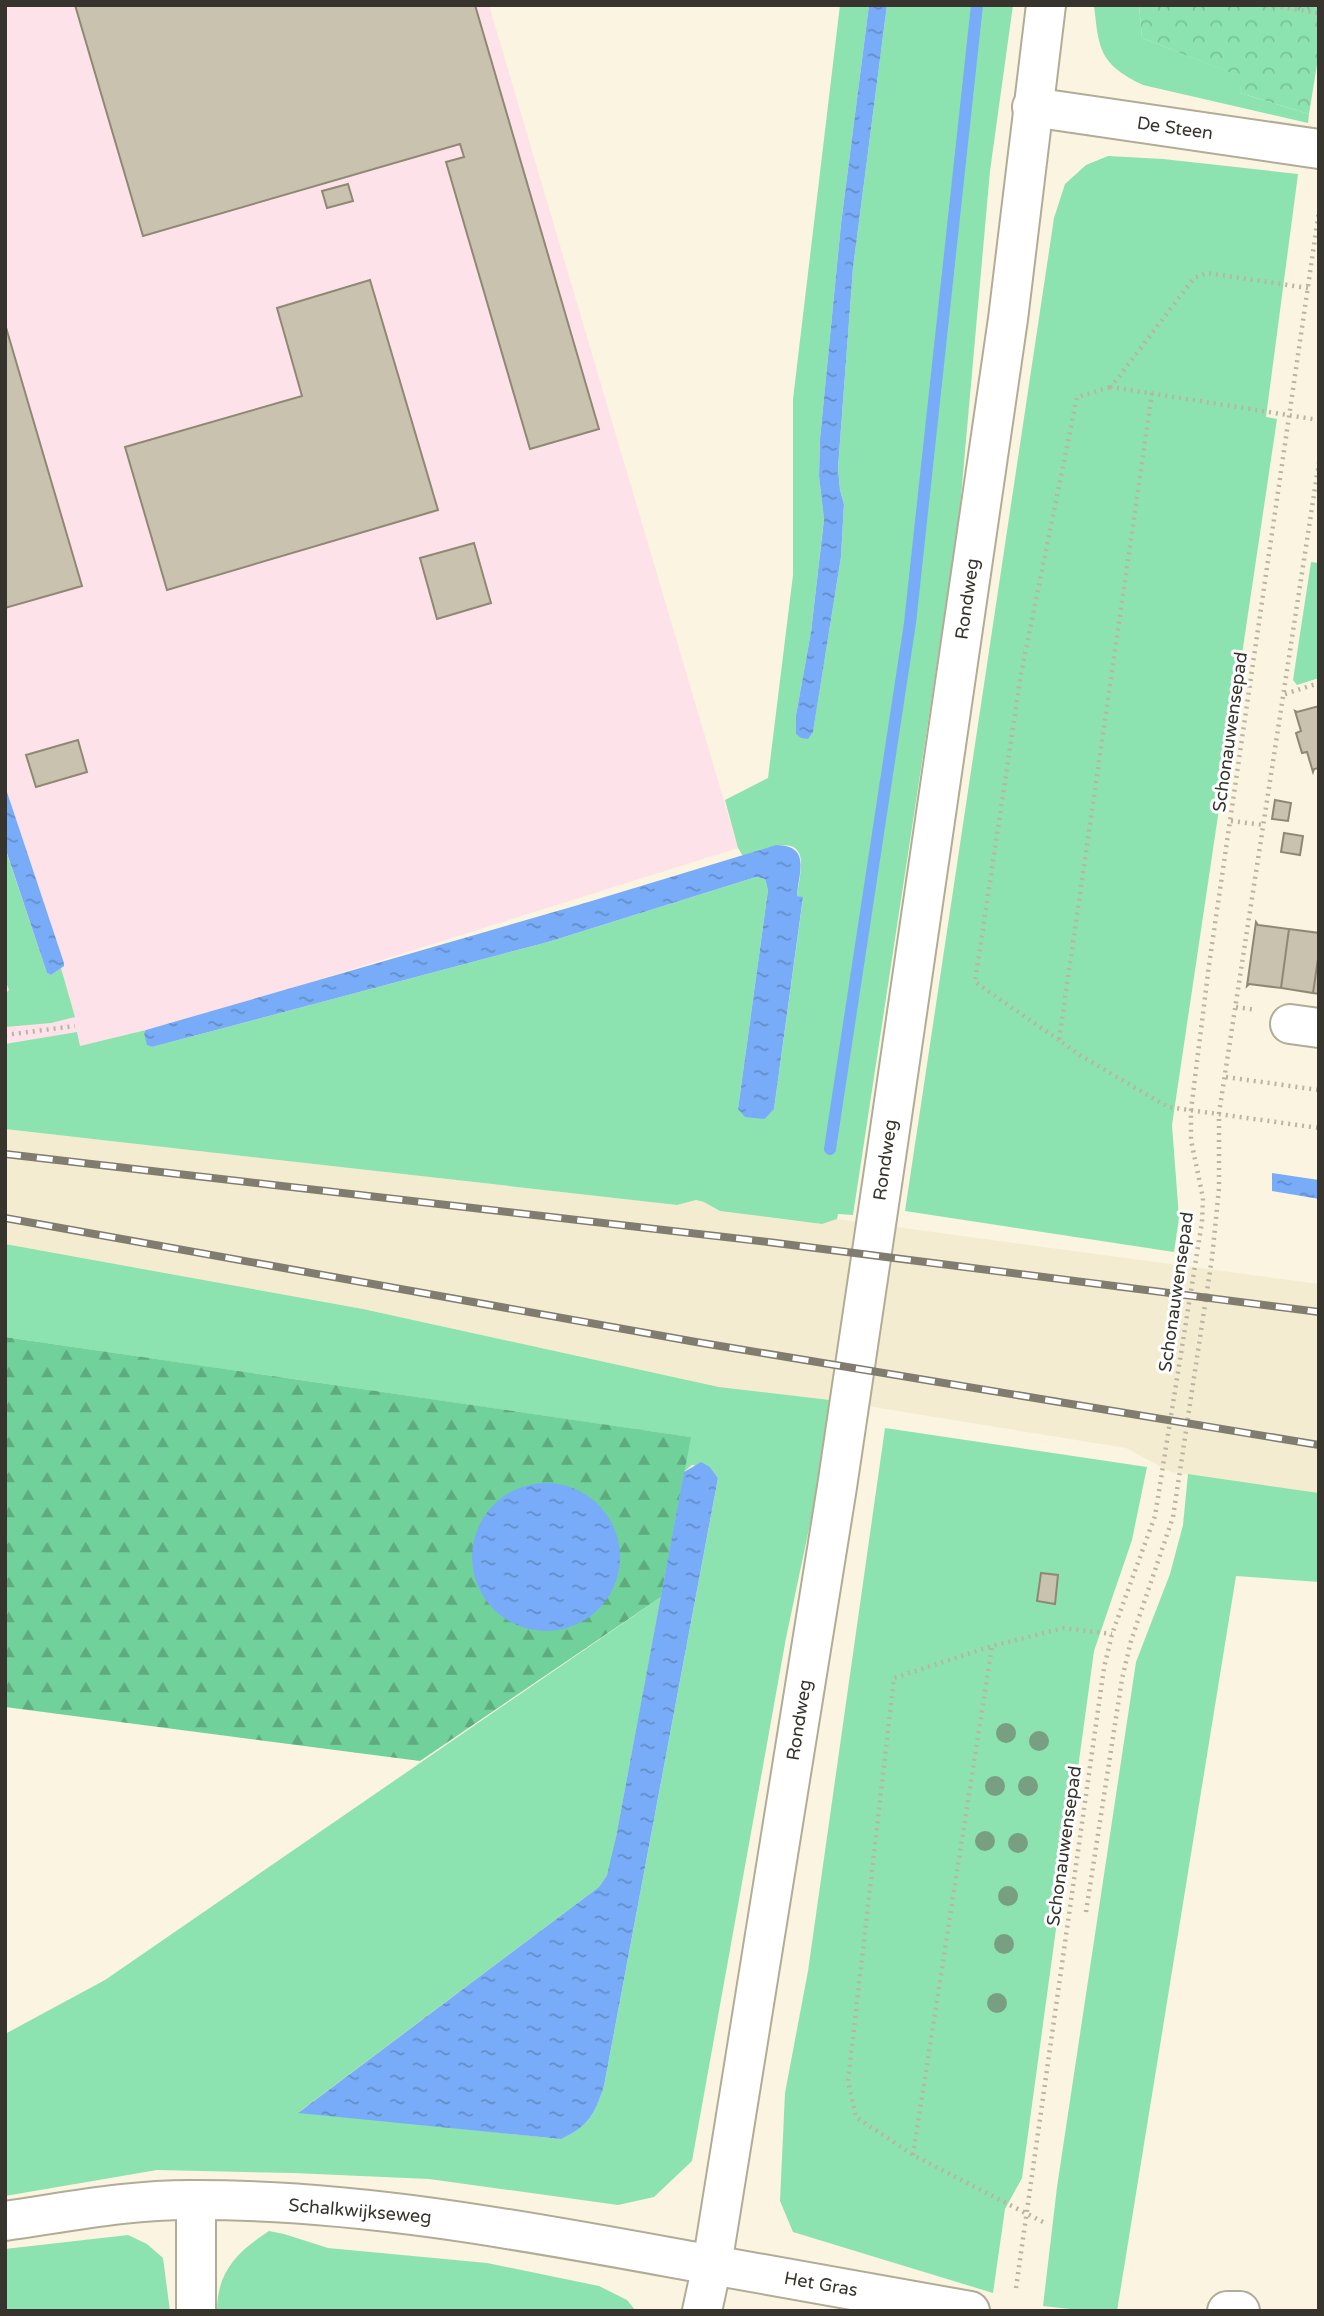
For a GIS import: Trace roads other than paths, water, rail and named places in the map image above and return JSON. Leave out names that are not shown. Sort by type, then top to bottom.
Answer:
[{"type":"main road","name":"Rondweg","points":[[702,2311],[712,2265],[837,1487],[1008,319],[1046,5]]},
{"type":"main road","name":"De Steen","points":[[1032,107],[1319,149]]},
{"type":"main road","name":"Schalkwijkseweg","points":[[5,2221],[148,2201],[196,2200],[313,2206],[456,2220],[712,2265]]},
{"type":"main road","points":[[196,2200],[196,2311]]},
{"type":"main road","name":"Het Gras","points":[[712,2265],[970,2311]]},
{"type":"main road","points":[[1227,2311],[1240,2311]]},
{"type":"water","points":[[869,5],[887,5],[853,268],[838,468],[844,504],[841,557],[813,732],[808,739],[796,734],[796,715],[811,632],[824,519],[819,476],[820,439],[841,224]]},
{"type":"water","points":[[5,786],[64,963],[64,966],[51,975],[47,973],[5,847]]},
{"type":"water","points":[[776,845],[787,846],[799,855],[797,896],[803,897],[774,1109],[765,1119],[745,1117],[738,1109],[768,890],[765,879],[756,877],[548,942],[152,1047],[147,1045],[144,1033],[146,1030]]},
{"type":"water","points":[[1272,1173],[1319,1180],[1319,1199],[1272,1191]]},
{"type":"water","points":[[701,1462],[710,1467],[718,1478],[604,2086],[594,2112],[579,2129],[561,2139],[298,2113],[599,1887],[607,1875],[684,1472]]},
{"type":"water","points":[[546,1483],[574,1489],[587,1495],[598,1505],[608,1516],[614,1529],[620,1557],[614,1585],[608,1598],[598,1609],[587,1619],[574,1625],[546,1631],[518,1625],[505,1619],[494,1609],[484,1598],[478,1585],[472,1557],[478,1529],[484,1516],[494,1505],[505,1495],[518,1489]]},
{"type":"waterway","points":[[830,1149],[910,623],[977,5]]},
{"type":"railway","points":[[5,1154],[768,1242],[1319,1312]]},
{"type":"railway","points":[[5,1218],[696,1342],[1319,1445]]}]
